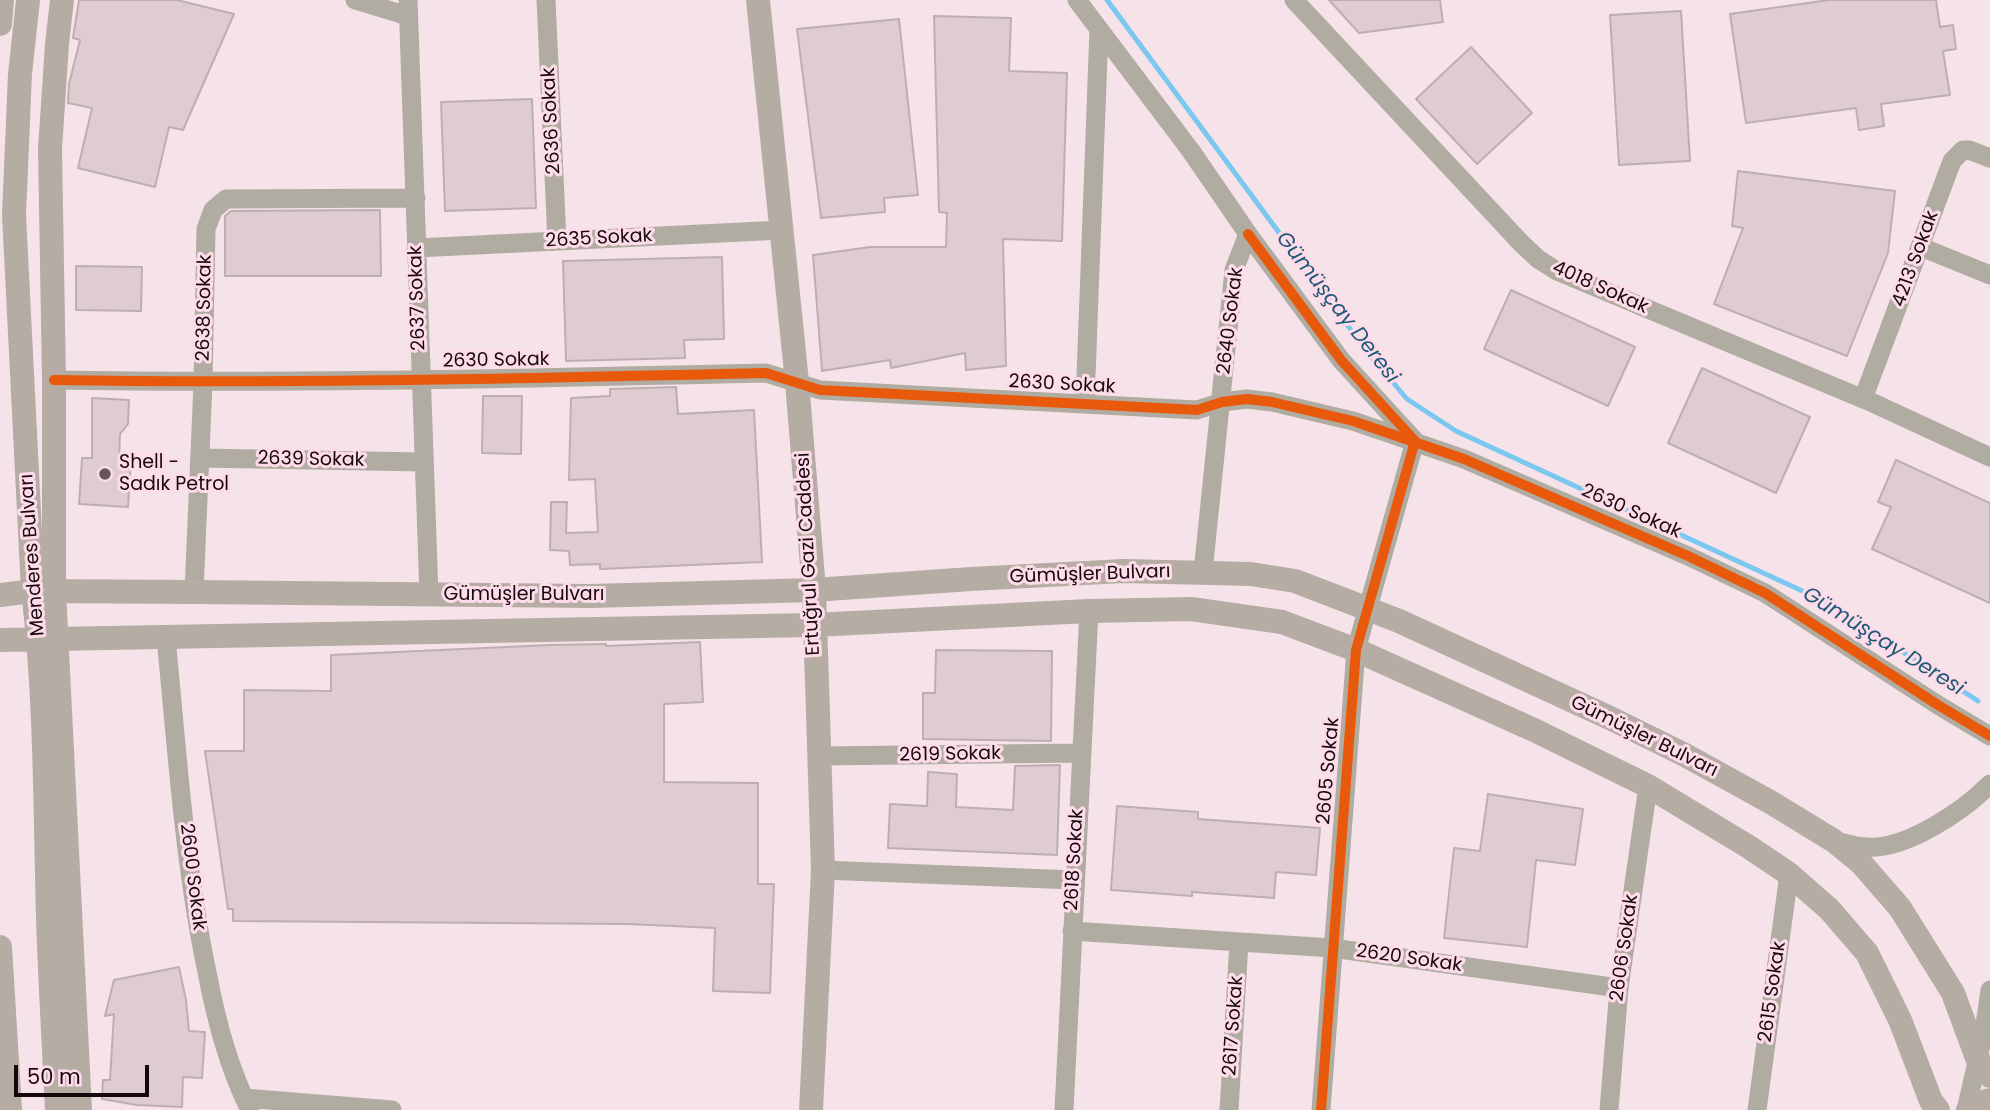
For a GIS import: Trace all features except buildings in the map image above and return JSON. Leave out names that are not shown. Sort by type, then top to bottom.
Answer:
[{"type":"main road","points":[[0,24],[2,0]]},
{"type":"main road","name":"Menderes Bulvarı","points":[[28,0],[20,74],[14,215],[48,640],[48,932],[57,1110]]},
{"type":"main road","points":[[43,591],[54,380],[50,149],[62,0]]},
{"type":"main road","name":"Ertuğrul Gazi Caddesi","points":[[758,0],[797,382],[814,590],[823,870],[811,1110]]},
{"type":"main road","name":"Gümüşler Bulvarı","points":[[0,594],[43,591],[590,596],[814,590],[1124,571],[1251,574],[1295,581],[1367,608],[1685,755],[1773,803],[1834,841],[1861,863],[1900,908],[1953,993],[1984,1067]]},
{"type":"main road","name":"Gümüşler Bulvarı","points":[[0,640],[814,625],[1088,611],[1191,609],[1282,622],[1356,650],[1534,730],[1648,786],[1789,874],[1829,909],[1867,953],[1900,1020],[1931,1101],[1938,1110]]},
{"type":"main road","points":[[48,640],[80,1110]]},
{"type":"main road","points":[[0,947],[10,1110]]},
{"type":"main road","points":[[1967,1110],[1975,1104],[1990,1100]]},
{"type":"street","points":[[355,0],[408,8]]},
{"type":"street","name":"2636 Sokak","points":[[546,0],[557,241]]},
{"type":"street","points":[[1077,0],[1191,151],[1341,360],[1415,442]]},
{"type":"street","name":"4018 Sokak","points":[[1294,0],[1538,259],[1557,271],[1863,399],[1990,457]]},
{"type":"street","name":"2637 Sokak","points":[[408,8],[429,596]]},
{"type":"street","points":[[1085,403],[1099,29]]},
{"type":"street","name":"4213 Sokak","points":[[1863,399],[1952,161],[1963,150],[1990,158]]},
{"type":"street","name":"2638 Sokak","points":[[194,592],[204,383],[206,229],[212,210],[226,200],[416,198]]},
{"type":"street","name":"2635 Sokak","points":[[416,248],[782,230]]},
{"type":"street","name":"2640 Sokak","points":[[1203,572],[1234,270],[1248,234]]},
{"type":"street","points":[[1920,247],[1990,275]]},
{"type":"street","name":"2630 Sokak","points":[[54,380],[204,383],[421,381],[766,373],[820,390],[1197,410],[1222,402],[1247,399],[1272,402],[1353,421],[1464,459],[1688,556],[1765,593],[1990,736]]},
{"type":"street","name":"2605 Sokak","points":[[1321,1110],[1356,650],[1415,442]]},
{"type":"street","name":"2639 Sokak","points":[[200,458],[423,462]]},
{"type":"street","name":"2618 Sokak","points":[[1064,1110],[1088,611]]},
{"type":"street","name":"2600 Sokak","points":[[166,638],[189,864],[201,943],[217,1021],[247,1104]]},
{"type":"street","name":"2619 Sokak","points":[[819,756],[1081,753]]},
{"type":"street","points":[[1834,841],[1869,848],[1900,843],[1929,829],[1977,797],[1990,784]]},
{"type":"street","name":"2606 Sokak","points":[[1609,1110],[1619,988],[1648,786]]},
{"type":"street","points":[[823,870],[1074,880]]},
{"type":"street","name":"2615 Sokak","points":[[1757,1110],[1789,874]]},
{"type":"street","name":"2620 Sokak","points":[[1072,931],[1332,948],[1619,988]]},
{"type":"street","name":"2617 Sokak","points":[[1229,1110],[1240,942]]},
{"type":"street","points":[[1967,1110],[1984,1067],[1990,990]]},
{"type":"street","points":[[247,1104],[392,1110]]},
{"type":"waterway","name":"Gümüşçay Deresi","points":[[1107,0],[1368,353],[1407,399],[1456,431],[1824,601],[1978,701]]},
{"type":"cycle path","points":[[1248,234],[1341,360],[1415,441],[1356,650],[1321,1110]]},
{"type":"cycle path","points":[[54,380],[321,381],[766,373],[820,390],[1197,410],[1222,402],[1247,399],[1272,402],[1353,421],[1464,459],[1688,556],[1765,593],[1990,736]]},
{"type":"place","name":"Shell - Sadık Petrol","points":[[105,474]]}]
